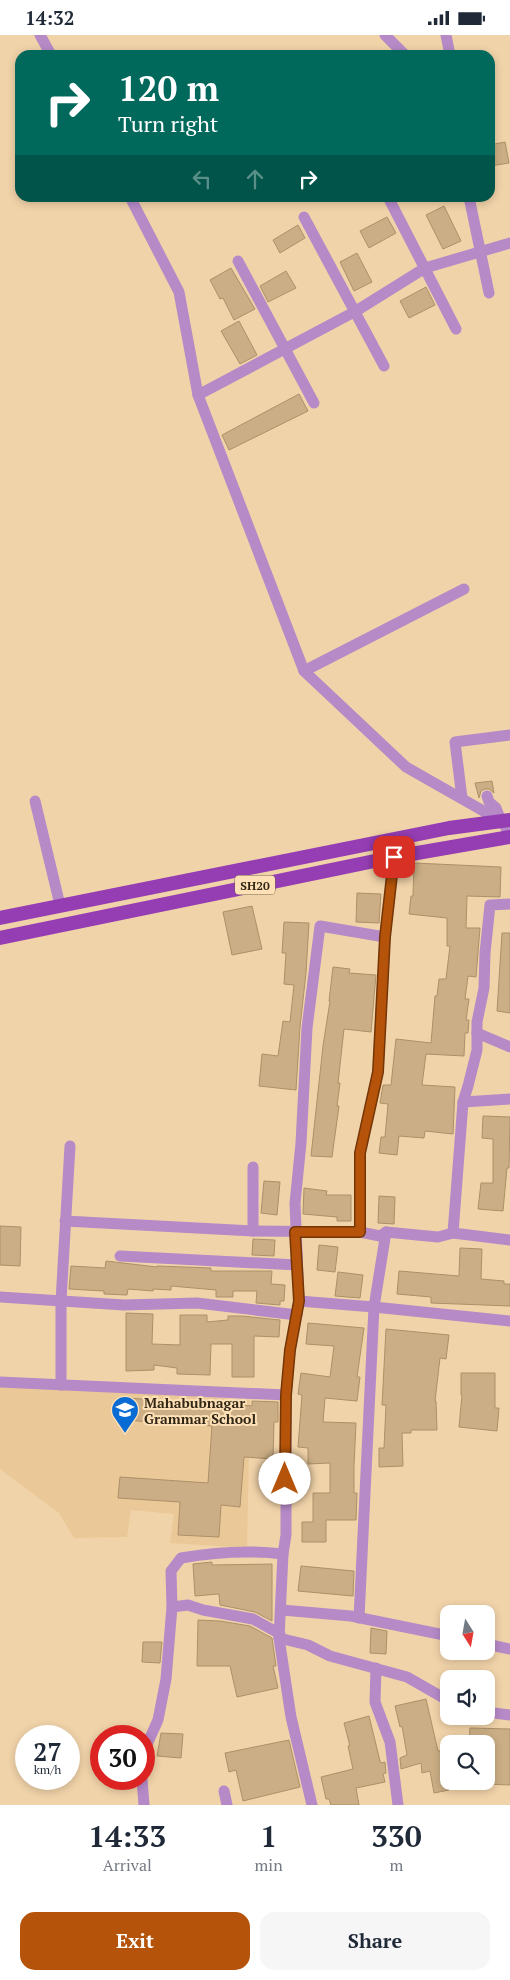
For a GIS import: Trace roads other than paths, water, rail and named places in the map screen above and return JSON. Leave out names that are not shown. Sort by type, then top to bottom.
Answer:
[{"type":"main road","name":"SH20","points":[[0,918],[449,828],[506,821]]},
{"type":"main road","name":"SH20","points":[[0,938],[510,835]]},
{"type":"street","points":[[40,35],[49,50]]},
{"type":"street","points":[[385,35],[400,50]]},
{"type":"street","points":[[446,35],[449,50]]},
{"type":"street","points":[[133,202],[179,292],[198,395],[304,671],[406,767],[506,821]]},
{"type":"street","points":[[391,202],[456,329]]},
{"type":"street","points":[[470,202],[489,293]]},
{"type":"street","points":[[304,217],[384,366]]},
{"type":"street","points":[[198,395],[286,350],[356,311],[425,268],[510,243]]},
{"type":"street","points":[[238,261],[314,403]]},
{"type":"street","points":[[304,671],[464,589]]},
{"type":"street","points":[[462,798],[455,742],[510,735]]},
{"type":"street","points":[[487,796],[489,802],[506,821],[510,835]]},
{"type":"street","points":[[36,801],[60,905]]},
{"type":"street","points":[[360,1232],[360,1153],[378,1072],[385,937],[394,857]]},
{"type":"street","points":[[453,1233],[463,1102],[477,1050],[477,1022],[484,988],[485,953],[490,905],[510,904]]},
{"type":"street","points":[[312,1805],[291,1717],[280,1636],[283,1554],[286,1535],[286,1395],[290,1350],[299,1301],[295,1203],[301,1143],[307,1028],[320,926],[385,937]]},
{"type":"street","points":[[477,1033],[510,1047]]},
{"type":"street","points":[[463,1102],[510,1099]]},
{"type":"street","points":[[61,1385],[60,1301],[70,1146]]},
{"type":"street","points":[[253,1167],[253,1231]]},
{"type":"street","points":[[65,1221],[253,1231],[360,1232],[380,1236],[386,1233],[438,1237],[453,1233],[510,1240]]},
{"type":"street","points":[[359,1618],[374,1307],[386,1233]]},
{"type":"street","points":[[120,1256],[297,1265]]},
{"type":"street","points":[[0,1297],[124,1305],[197,1303],[297,1315]]},
{"type":"street","points":[[299,1301],[510,1321]]},
{"type":"street","points":[[0,1382],[286,1395]]},
{"type":"street","points":[[155,1727],[166,1679],[172,1607],[171,1571],[182,1558],[213,1552],[258,1551],[283,1554]]},
{"type":"street","points":[[172,1607],[188,1605],[203,1611],[253,1619],[280,1636],[308,1645],[330,1656],[407,1677],[440,1696]]},
{"type":"street","points":[[282,1610],[359,1618],[440,1634]]},
{"type":"street","points":[[495,1646],[510,1649]]},
{"type":"street","points":[[376,1668],[375,1702],[390,1742],[398,1805]]},
{"type":"street","points":[[495,1713],[510,1715]]},
{"type":"street","points":[[143,1790],[144,1805]]},
{"type":"street","points":[[224,1791],[227,1805]]},
{"type":"place","name":"Mahabubnagar Grammar School","points":[[125,1434]]}]
